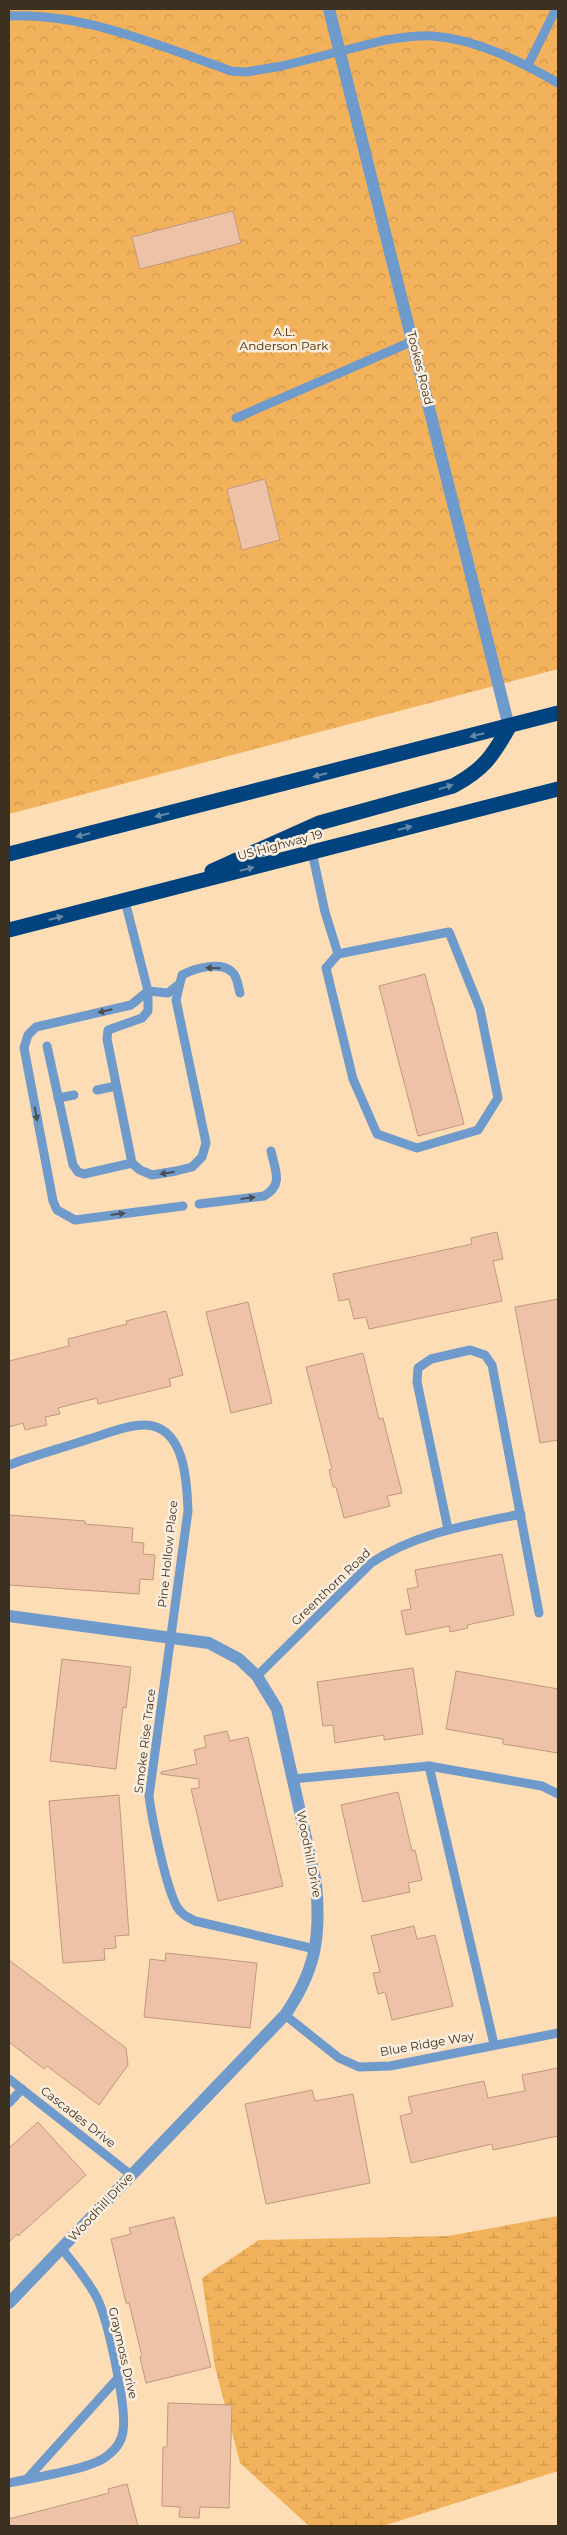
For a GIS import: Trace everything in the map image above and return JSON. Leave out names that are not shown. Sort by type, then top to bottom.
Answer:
[{"type":"highway","points":[[9,854],[558,713]]},
{"type":"highway","points":[[172,889],[319,823],[453,786],[473,775],[493,756],[509,727]]},
{"type":"highway","name":"US Highway 19","points":[[9,930],[558,788]]},
{"type":"street","name":"Tookes Road","points":[[329,9],[509,727]]},
{"type":"street","name":"Woodhill Drive","points":[[9,1616],[209,1643],[222,1648],[257,1676],[277,1709],[316,1883],[318,1905],[315,1949],[304,1985],[285,2015],[204,2102],[131,2175],[9,2303]]},
{"type":"lane","points":[[528,65],[556,9]]},
{"type":"lane","points":[[9,16],[70,21],[121,33],[231,71],[246,72],[282,66],[385,40],[431,36],[482,47],[528,65],[558,82]]},
{"type":"lane","points":[[236,418],[413,341]]},
{"type":"lane","points":[[312,852],[325,912],[338,954]]},
{"type":"lane","points":[[125,900],[148,992],[148,1012],[142,1018],[108,1030],[107,1038],[132,1163],[140,1170],[152,1175],[192,1166],[202,1157],[206,1143],[176,1000],[178,985],[182,975],[190,971],[218,967],[233,973],[240,993]]},
{"type":"lane","points":[[449,932],[480,1008],[498,1098],[478,1130],[417,1148],[377,1134],[353,1079],[326,968],[338,954],[449,932]]},
{"type":"lane","points":[[178,985],[168,993],[148,992],[131,1005],[36,1027],[28,1035],[24,1048],[53,1201],[57,1210],[75,1220],[183,1206]]},
{"type":"lane","points":[[47,1046],[73,1165],[78,1172],[84,1174],[132,1163]]},
{"type":"lane","points":[[97,1090],[116,1086]]},
{"type":"lane","points":[[58,1098],[74,1095]]},
{"type":"lane","points":[[200,1204],[264,1196],[274,1191],[278,1182],[271,1151]]},
{"type":"lane","points":[[448,1529],[417,1382],[418,1368],[431,1359],[470,1350],[485,1354],[492,1366],[539,1613]]},
{"type":"lane","name":"Pine Hollow Place","points":[[9,1465],[118,1430],[145,1425],[158,1428],[170,1437],[180,1453],[187,1478],[188,1511],[171,1637]]},
{"type":"lane","name":"Greenthorn Road","points":[[257,1676],[371,1563],[397,1546],[448,1529],[521,1514]]},
{"type":"lane","name":"Smoke Rise Trace","points":[[171,1637],[150,1781],[150,1796],[170,1887],[177,1908],[184,1916],[195,1921],[315,1949]]},
{"type":"lane","points":[[430,1766],[494,2044]]},
{"type":"lane","points":[[293,1779],[430,1766],[542,1786],[558,1794]]},
{"type":"lane","name":"Blue Ridge Way","points":[[285,2015],[339,2058],[359,2067],[390,2066],[494,2044],[558,2033]]},
{"type":"lane","name":"Cascades Drive","points":[[9,2079],[131,2175]]},
{"type":"lane","points":[[9,2104],[22,2089]]},
{"type":"lane","name":"Graymoss Drive","points":[[9,2483],[92,2464],[105,2458],[116,2448],[123,2434],[124,2417],[118,2378],[98,2301],[84,2274],[62,2249]]},
{"type":"lane","points":[[26,2479],[118,2378]]},
{"type":"green space","name":"A.L. Anderson Park","points":[[9,9],[558,9],[558,669],[9,814]]},
{"type":"green space","points":[[558,2216],[558,2471],[383,2526],[309,2526],[240,2463],[215,2367],[202,2278],[259,2240],[448,2236]]},
{"type":"building","points":[[233,211],[241,243],[140,269],[132,237]]},
{"type":"building","points":[[265,479],[280,540],[242,550],[227,489]]},
{"type":"building","points":[[425,974],[464,1124],[418,1136],[379,986]]},
{"type":"building","points":[[497,1232],[503,1259],[493,1261],[502,1301],[369,1329],[366,1317],[354,1319],[349,1299],[339,1301],[333,1274],[472,1244],[471,1238]]},
{"type":"building","points":[[558,1299],[558,1440],[540,1443],[515,1307]]},
{"type":"building","points":[[248,1302],[272,1403],[231,1413],[206,1312]]},
{"type":"building","points":[[166,1311],[183,1375],[169,1379],[171,1386],[98,1404],[97,1398],[58,1408],[60,1414],[45,1417],[47,1425],[25,1430],[23,1423],[9,1427],[9,1361],[69,1346],[68,1339],[127,1324],[126,1321]]},
{"type":"building","points":[[363,1353],[379,1419],[383,1418],[402,1493],[387,1496],[390,1506],[344,1518],[336,1487],[333,1487],[329,1470],[332,1469],[306,1367]]},
{"type":"building","points":[[9,1515],[85,1521],[85,1524],[133,1528],[132,1542],[144,1543],[143,1554],[155,1555],[153,1580],[140,1579],[139,1594],[9,1585]]},
{"type":"building","points":[[502,1554],[514,1615],[467,1625],[468,1628],[450,1632],[449,1626],[406,1635],[401,1611],[411,1609],[407,1589],[418,1587],[415,1570]]},
{"type":"building","points":[[62,1659],[131,1667],[126,1708],[123,1707],[116,1769],[50,1761]]},
{"type":"building","points":[[413,1668],[423,1734],[384,1740],[384,1735],[335,1743],[333,1725],[323,1726],[317,1682]]},
{"type":"building","points":[[456,1671],[558,1689],[558,1753],[503,1744],[503,1739],[446,1729]]},
{"type":"building","points":[[227,1731],[230,1741],[248,1737],[283,1886],[218,1901],[191,1789],[199,1788],[199,1779],[161,1774],[161,1772],[197,1764],[194,1750],[206,1747],[204,1736]]},
{"type":"building","points":[[398,1792],[412,1851],[415,1850],[422,1880],[408,1883],[410,1892],[363,1902],[341,1805]]},
{"type":"building","points":[[119,1795],[129,1935],[115,1936],[116,1948],[104,1949],[105,1960],[63,1963],[49,1801]]},
{"type":"building","points":[[414,1926],[417,1939],[435,1935],[453,2006],[392,2020],[385,1992],[378,1994],[373,1973],[380,1972],[371,1936]]},
{"type":"building","points":[[166,1953],[257,1963],[250,2028],[144,2017],[150,1959],[165,1961]]},
{"type":"building","points":[[9,1960],[126,2048],[128,2065],[99,2105],[47,2066],[44,2069],[9,2042]]},
{"type":"building","points":[[558,2068],[558,2136],[493,2150],[492,2144],[411,2163],[400,2116],[412,2113],[408,2097],[484,2081],[488,2098],[525,2091],[522,2075]]},
{"type":"building","points":[[312,2090],[315,2101],[353,2094],[370,2183],[266,2204],[245,2104]]},
{"type":"building","points":[[38,2122],[86,2175],[9,2242],[9,2148]]},
{"type":"building","points":[[174,2217],[211,2367],[146,2383],[140,2357],[142,2356],[129,2303],[126,2303],[111,2239],[131,2234],[129,2228]]},
{"type":"building","points":[[168,2403],[232,2405],[229,2508],[200,2507],[199,2518],[179,2517],[180,2507],[162,2506],[163,2447],[167,2447]]},
{"type":"building","points":[[127,2484],[138,2526],[9,2526],[9,2519],[109,2493],[108,2489]]}]
